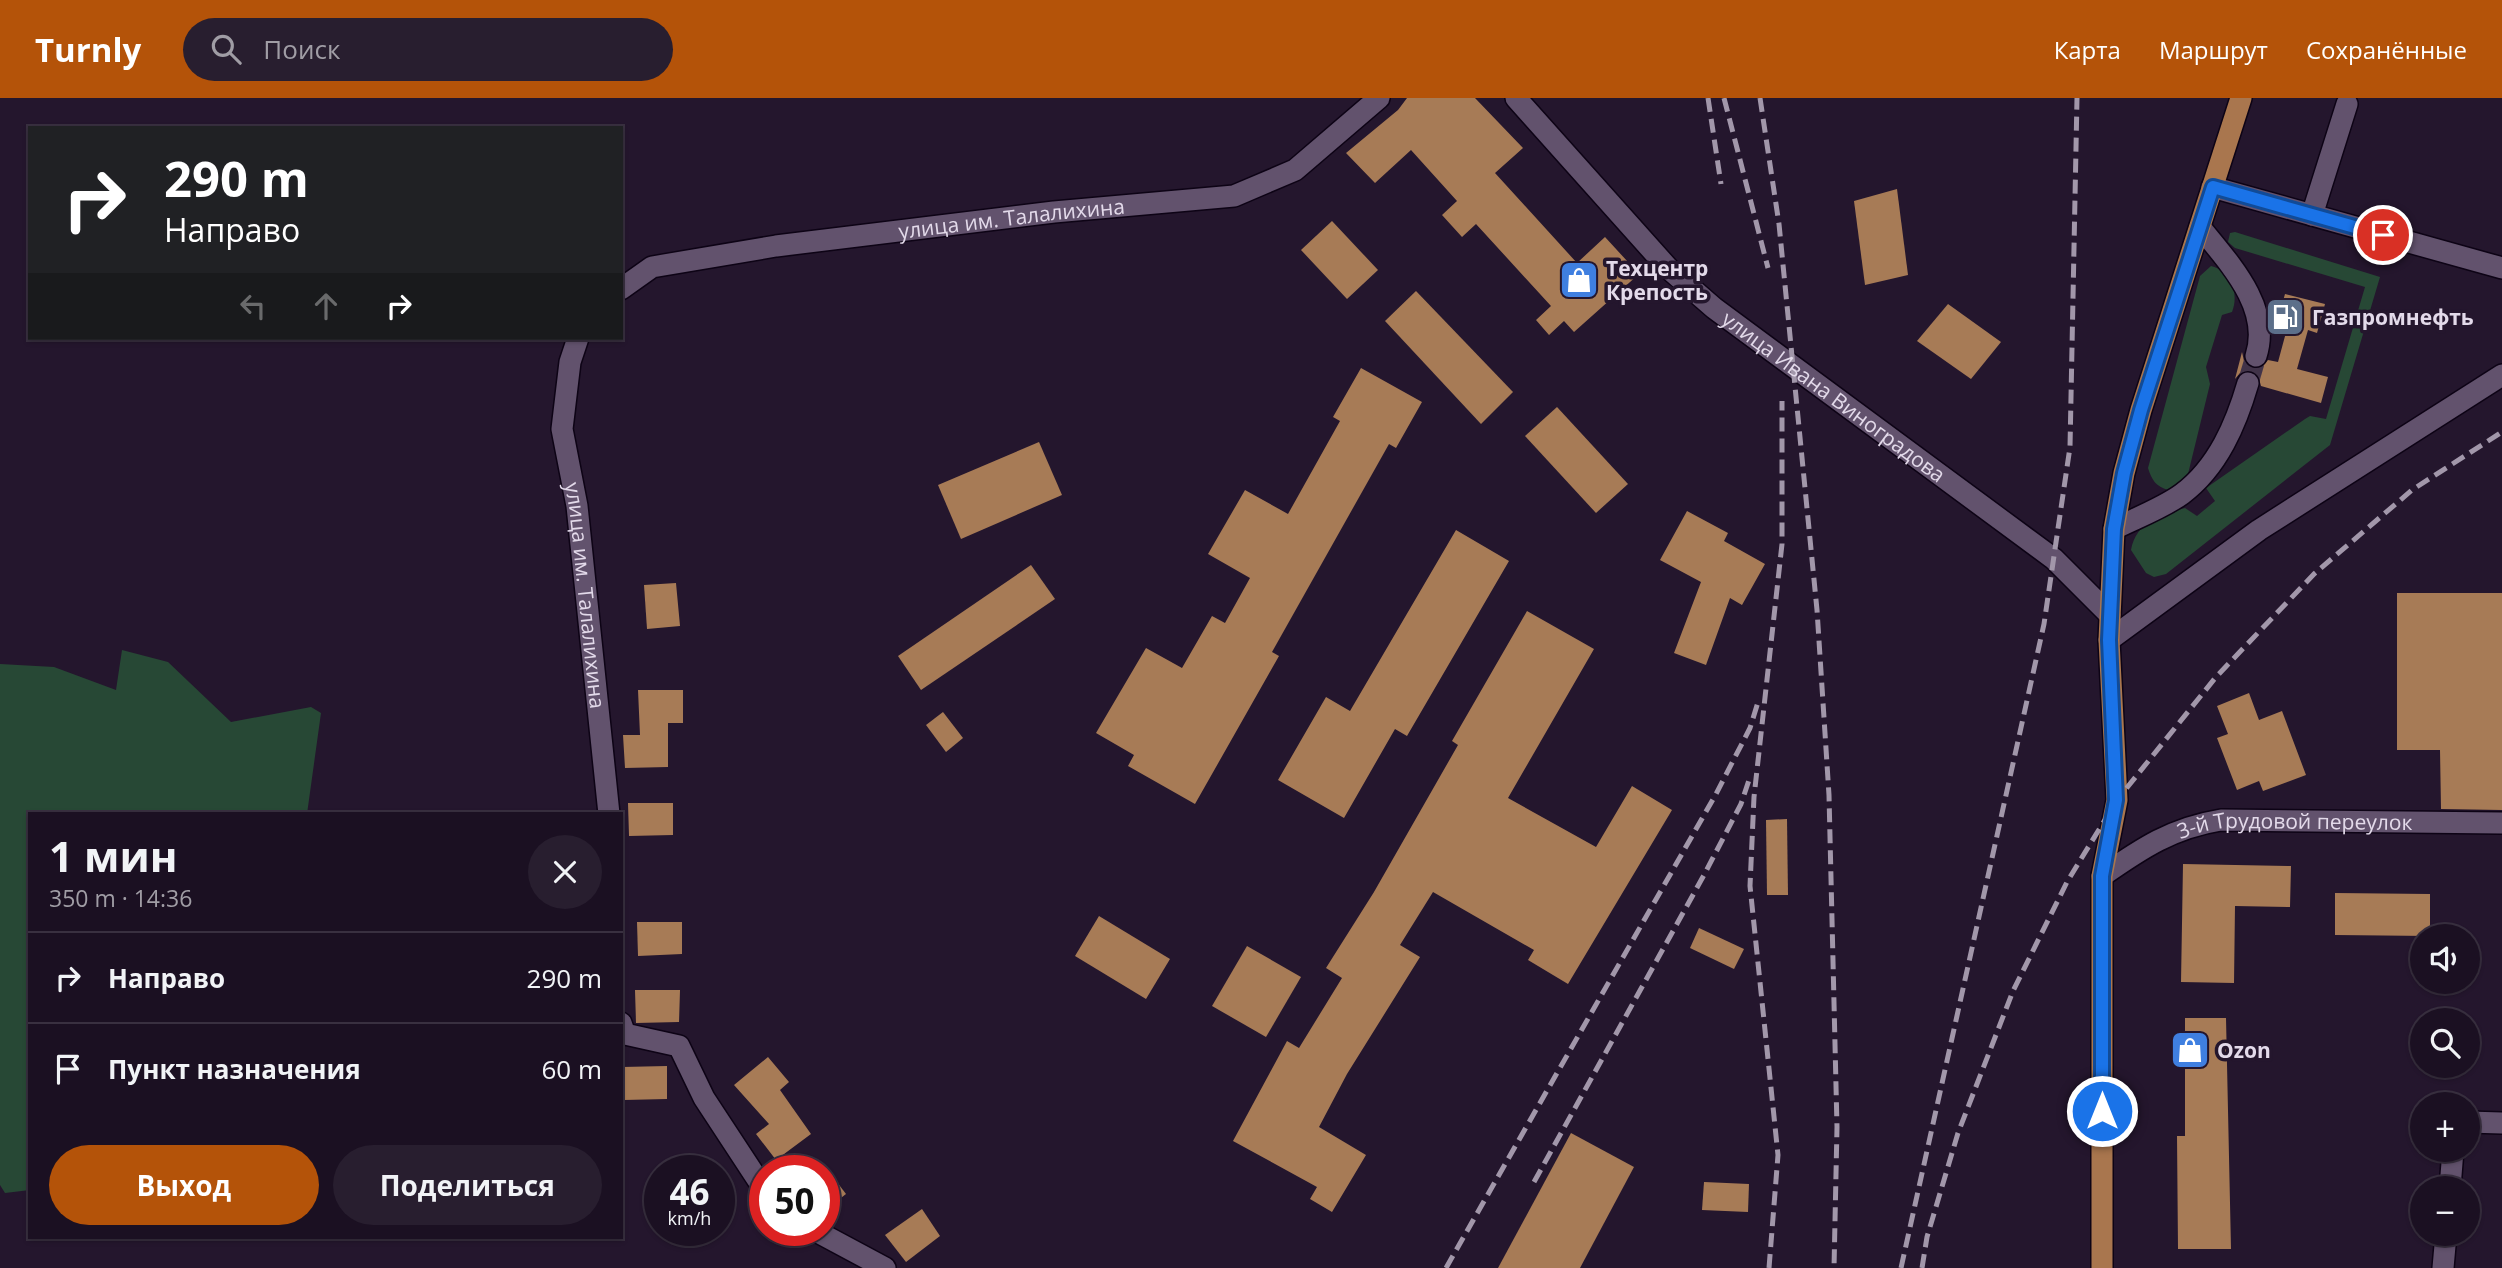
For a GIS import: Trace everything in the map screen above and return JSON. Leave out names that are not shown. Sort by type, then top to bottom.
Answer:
[{"type":"main road","points":[[2102,1268],[2102,876],[2116,800],[2109,640],[2114,529],[2124,473],[2141,410],[2241,98]]},
{"type":"street","name":"улица им. Талалихина","points":[[623,288],[652,267],[776,246],[1054,212],[1234,196],[1295,170],[1379,98]]},
{"type":"street","name":"улица Ивана Виноградова","points":[[1516,98],[1668,268],[1714,308],[2054,559],[2110,615]]},
{"type":"street","points":[[2312,215],[2347,104]]},
{"type":"street","points":[[2213,187],[2502,268]]},
{"type":"street","points":[[2200,227],[2233,268],[2250,298],[2258,318],[2261,342],[2256,356]]},
{"type":"street","name":"улица им. Талалихина","points":[[577,340],[570,362],[562,429],[577,506],[609,812]]},
{"type":"street","points":[[2109,640],[2259,530],[2502,375]]},
{"type":"street","points":[[2114,529],[2182,494],[2209,467],[2236,426],[2248,383]]},
{"type":"street","name":"3-й Трудовой переулок","points":[[2102,876],[2147,844],[2190,825],[2221,820],[2502,823]]},
{"type":"street","points":[[623,1028],[625,1034],[679,1046],[704,1098],[749,1167]]},
{"type":"street","points":[[2480,1122],[2502,1123]]},
{"type":"street","points":[[840,1244],[885,1268]]},
{"type":"street","points":[[2443,1268],[2445,1246]]},
{"type":"green space","points":[[2235,232],[2380,277],[2330,445],[2166,574],[2154,577],[2146,573],[2131,550],[2138,532],[2144,526],[2167,513],[2185,508],[2197,516],[2215,501],[2206,488],[2310,416],[2326,419],[2365,287],[2235,248],[2228,242],[2230,233]]},
{"type":"green space","points":[[2211,266],[2223,272],[2232,284],[2234,305],[2232,312],[2222,315],[2206,367],[2210,384],[2188,474],[2180,485],[2168,490],[2155,482],[2148,468],[2200,276]]},
{"type":"green space","points":[[122,650],[168,662],[231,722],[311,707],[321,713],[307,812],[28,812],[28,1190],[5,1193],[0,1185],[0,664],[54,667],[116,690]]},
{"type":"building","points":[[1407,98],[1475,98],[1523,148],[1495,173],[1577,263],[1605,237],[1639,274],[1574,332],[1564,321],[1549,335],[1536,320],[1551,306],[1476,224],[1462,237],[1442,215],[1457,201],[1411,150],[1375,183],[1346,153],[1398,110]]},
{"type":"building","points":[[1897,189],[1908,275],[1865,285],[1854,201]]},
{"type":"building","points":[[1332,221],[1378,270],[1347,299],[1301,250]]},
{"type":"building","points":[[1416,291],[1513,392],[1481,424],[1385,321]]},
{"type":"building","points":[[2285,294],[2325,304],[2317,333],[2308,330],[2297,369],[2328,377],[2321,403],[2261,386],[2258,375],[2251,370],[2240,373],[2235,379],[2242,352],[2244,361],[2253,369],[2261,368],[2268,360],[2278,362],[2288,325],[2277,322]]},
{"type":"building","points":[[1948,304],[2001,342],[1971,379],[1917,341]]},
{"type":"building","points":[[1361,368],[1422,402],[1396,448],[1389,444],[1272,652],[1279,656],[1195,804],[1128,766],[1134,755],[1096,733],[1146,648],[1182,668],[1212,616],[1225,623],[1250,578],[1208,554],[1245,490],[1288,514],[1340,421],[1333,417]]},
{"type":"building","points":[[1557,407],[1628,484],[1596,513],[1525,436]]},
{"type":"building","points":[[1039,442],[1062,495],[961,539],[938,485]]},
{"type":"building","points":[[1687,511],[1728,533],[1724,541],[1765,564],[1742,605],[1730,598],[1706,665],[1674,653],[1701,582],[1660,560]]},
{"type":"building","points":[[1456,530],[1509,561],[1407,736],[1395,729],[1344,818],[1278,780],[1326,697],[1350,711]]},
{"type":"building","points":[[1031,565],[1055,599],[921,690],[898,656]]},
{"type":"building","points":[[676,583],[680,626],[647,629],[644,585]]},
{"type":"building","points":[[2397,593],[2502,593],[2502,810],[2441,809],[2440,750],[2397,750]]},
{"type":"building","points":[[1527,611],[1594,649],[1508,798],[1596,847],[1632,786],[1672,810],[1568,984],[1528,960],[1534,950],[1433,892],[1400,945],[1420,957],[1347,1074],[1319,1127],[1366,1155],[1332,1212],[1310,1199],[1317,1187],[1233,1141],[1287,1041],[1299,1048],[1342,978],[1326,968],[1374,892],[1458,745],[1452,741]]},
{"type":"building","points":[[638,690],[683,690],[683,723],[668,723],[668,767],[625,768],[623,735],[640,735]]},
{"type":"building","points":[[2249,693],[2259,720],[2282,711],[2306,775],[2263,791],[2259,781],[2237,790],[2217,738],[2228,734],[2217,706]]},
{"type":"building","points":[[943,712],[963,738],[946,752],[926,725]]},
{"type":"building","points":[[628,803],[673,803],[673,835],[629,836]]},
{"type":"building","points":[[1787,819],[1788,895],[1767,895],[1766,820]]},
{"type":"building","points":[[2183,864],[2291,866],[2290,907],[2235,906],[2234,983],[2181,982]]},
{"type":"building","points":[[2335,893],[2430,894],[2430,924],[2410,924],[2410,936],[2335,935]]},
{"type":"building","points":[[1099,916],[1170,959],[1146,999],[1075,956]]},
{"type":"building","points":[[637,922],[682,922],[682,954],[638,956]]},
{"type":"building","points":[[1699,928],[1744,949],[1734,969],[1690,948]]},
{"type":"building","points":[[1247,946],[1301,977],[1266,1037],[1212,1006]]},
{"type":"building","points":[[635,990],[680,990],[679,1022],[636,1023]]},
{"type":"building","points":[[2185,1018],[2226,1018],[2231,1249],[2178,1249],[2177,1136],[2185,1136]]},
{"type":"building","points":[[768,1057],[789,1082],[780,1090],[811,1134],[783,1155],[772,1155],[756,1134],[769,1124],[734,1085]]},
{"type":"building","points":[[667,1066],[667,1099],[624,1100],[623,1067]]},
{"type":"building","points":[[1571,1133],[1634,1167],[1580,1268],[1498,1268]]},
{"type":"building","points":[[1704,1182],[1749,1184],[1748,1212],[1702,1210]]},
{"type":"building","points":[[840,1186],[846,1194],[840,1199]]},
{"type":"building","points":[[922,1209],[940,1236],[906,1262],[885,1235]]},
{"type":"tunnel","points":[[2248,383],[2256,356]]},
{"type":"railway","points":[[1708,98],[1721,184]]},
{"type":"railway","points":[[1724,98],[1768,268]]},
{"type":"railway","points":[[1760,98],[1779,224],[1817,610],[1829,795],[1837,1127],[1834,1268]]},
{"type":"railway","points":[[1901,1268],[2044,624],[2070,447],[2077,98]]},
{"type":"railway","points":[[1769,1268],[1778,1155],[1750,886],[1754,797],[1782,544],[1782,401]]},
{"type":"railway","points":[[1922,1268],[1927,1237],[1958,1133],[2013,991],[2067,882],[2117,800],[2216,677],[2314,574],[2412,490],[2502,432]]},
{"type":"railway","points":[[1446,1268],[1716,794],[1750,728],[1759,699]]},
{"type":"railway","points":[[1534,1182],[1704,875],[1741,804],[1750,777]]},
{"type":"place","name":"Техцентр Крепость","points":[[1579,280]]},
{"type":"place","name":"Газпромнефть","points":[[2285,317]]},
{"type":"place","name":"Ozon","points":[[2190,1050]]},
{"type":"route","points":[[2102,1111],[2102,876],[2116,800],[2109,640],[2112,556],[2117,505],[2141,410],[2213,187],[2383,235]]}]
